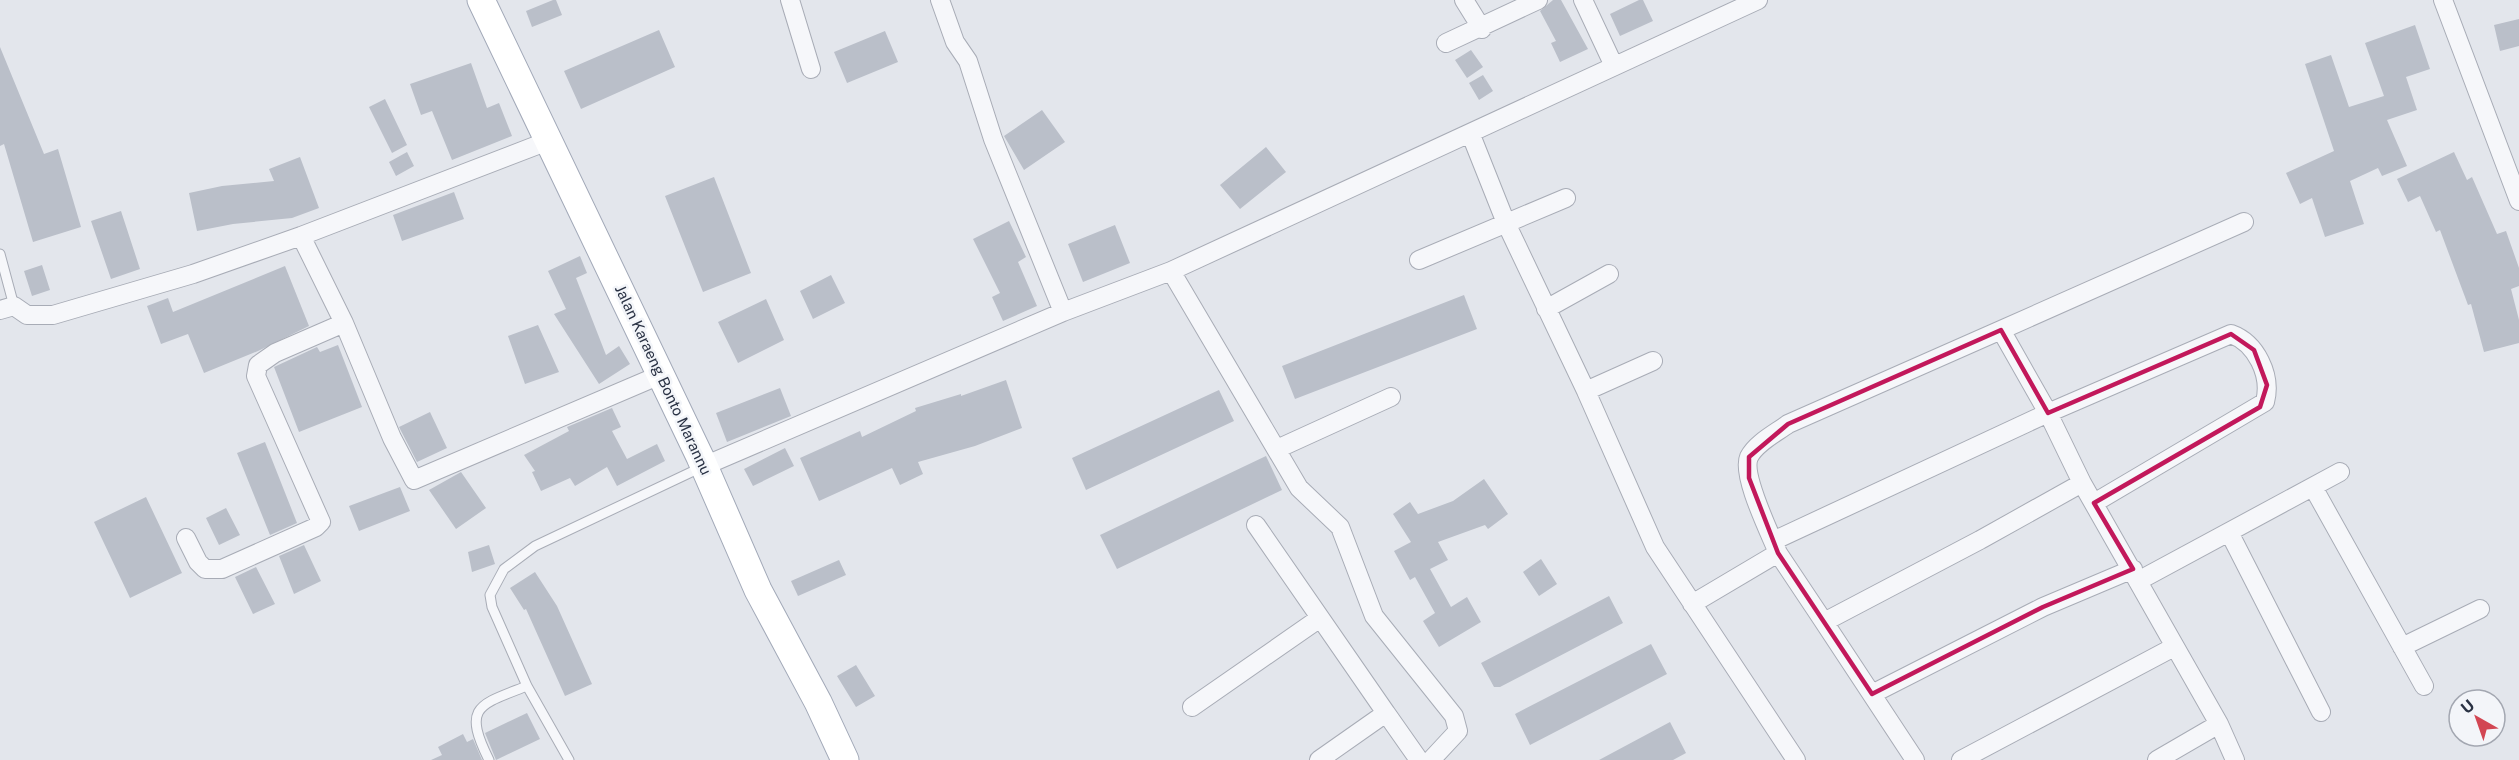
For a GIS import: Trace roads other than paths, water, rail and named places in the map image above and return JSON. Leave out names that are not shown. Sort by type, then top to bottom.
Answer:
[{"type":"main road","name":"Jalan Karaeng Bonto Marannu","points":[[482,0],[704,466],[758,590],[818,702],[845,760]]},
{"type":"street","points":[[790,0],[811,69]]},
{"type":"street","points":[[940,0],[955,42],[968,61],[998,150],[1063,312]]},
{"type":"street","points":[[1464,0],[1482,29]]},
{"type":"street","points":[[1446,43],[1482,29],[1538,0]]},
{"type":"street","points":[[1583,0],[1614,66]]},
{"type":"street","points":[[704,466],[1063,312],[1171,271],[1471,135],[1758,0]]},
{"type":"street","points":[[2444,0],[2519,201]]},
{"type":"street","points":[[1471,135],[1506,223],[1586,391],[1655,547],[1796,760]]},
{"type":"street","points":[[7,308],[27,315],[53,315],[193,274],[301,236],[548,141]]},
{"type":"street","points":[[1419,260],[1566,198]]},
{"type":"street","points":[[1915,760],[1775,547],[1749,478],[1749,457],[1757,446],[1788,424],[2244,222]]},
{"type":"street","points":[[301,236],[344,323],[392,438],[414,480],[660,375]]},
{"type":"street","points":[[1171,271],[1305,496],[1340,527],[1374,616],[1454,716],[1458,731],[1431,760]]},
{"type":"street","points":[[1546,309],[1609,274]]},
{"type":"street","points":[[186,537],[198,562],[205,569],[215,570],[316,527],[321,522],[256,371],[261,362],[275,353],[344,323]]},
{"type":"street","points":[[2001,330],[2048,413],[2082,483],[2219,724],[2235,760]]},
{"type":"street","points":[[1692,604],[1775,547],[2048,413],[2230,334],[2247,342],[2254,350],[2267,385],[2265,402],[2094,503]]},
{"type":"street","points":[[1586,391],[1653,361]]},
{"type":"street","points":[[1277,449],[1391,397]]},
{"type":"street","points":[[1872,694],[2043,607],[2136,575],[2230,534],[2340,472]]},
{"type":"street","points":[[1824,622],[1980,540],[2082,483]]},
{"type":"street","points":[[2313,487],[2424,686]]},
{"type":"street","points":[[1256,525],[1419,760]]},
{"type":"street","points":[[2230,534],[2321,712]]},
{"type":"street","points":[[2402,647],[2480,609]]},
{"type":"street","points":[[1192,707],[1320,618]]},
{"type":"street","points":[[1961,760],[2174,646]]},
{"type":"street","points":[[1319,760],[1386,713]]},
{"type":"street","points":[[2157,760],[2219,724]]},
{"type":"lane","points":[[0,254],[7,308]]},
{"type":"lane","points":[[569,760],[527,686],[492,607],[490,595],[504,569],[535,546],[704,466]]},
{"type":"lane","points":[[489,760],[477,729],[475,718],[479,709],[490,700],[527,686]]}]
